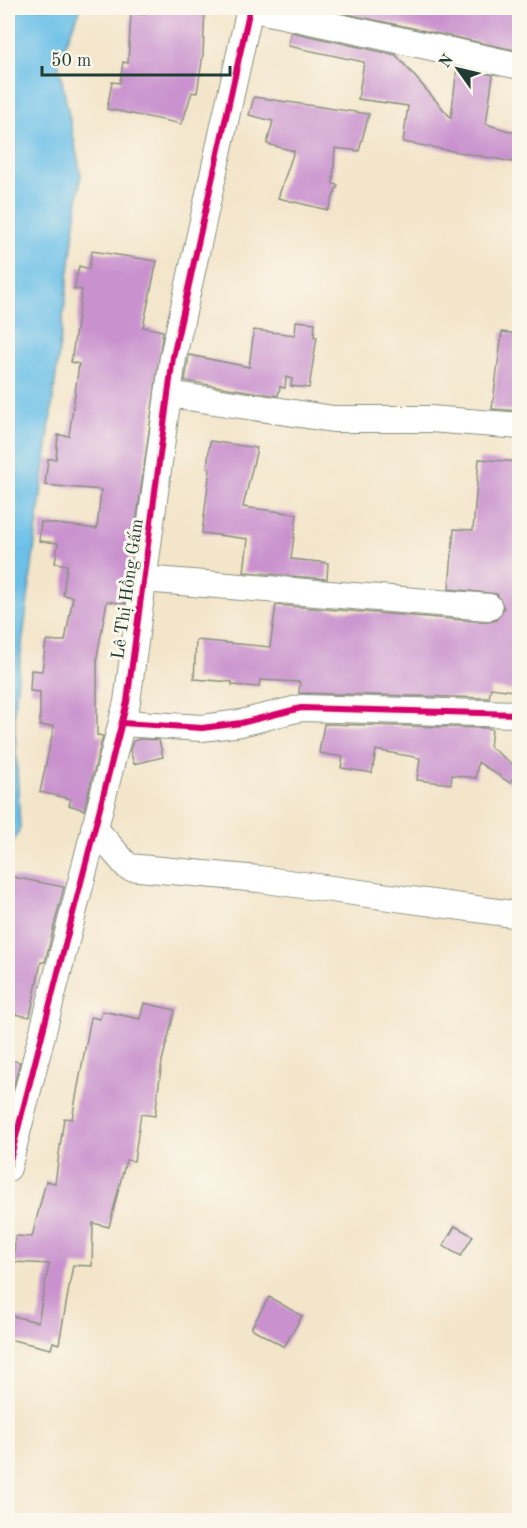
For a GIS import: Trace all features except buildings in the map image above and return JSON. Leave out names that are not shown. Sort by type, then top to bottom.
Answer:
[{"type":"street","points":[[250,8],[519,66]]},
{"type":"street","name":"Lê Thị Hồng Gấm","points":[[8,1168],[127,702],[173,357],[250,8]]},
{"type":"street","points":[[168,394],[333,419],[430,419],[519,426]]},
{"type":"street","points":[[143,579],[489,607]]},
{"type":"street","points":[[122,723],[202,728],[241,723],[301,708],[519,714]]},
{"type":"street","points":[[94,828],[128,867],[259,879],[519,915]]},
{"type":"water","points":[[8,8],[81,8],[58,61],[81,175],[14,710],[20,828],[8,853]]},
{"type":"cycle path","points":[[8,1168],[127,702],[173,357],[250,8]]},
{"type":"cycle path","points":[[122,723],[202,728],[241,723],[301,708],[520,714]]}]
